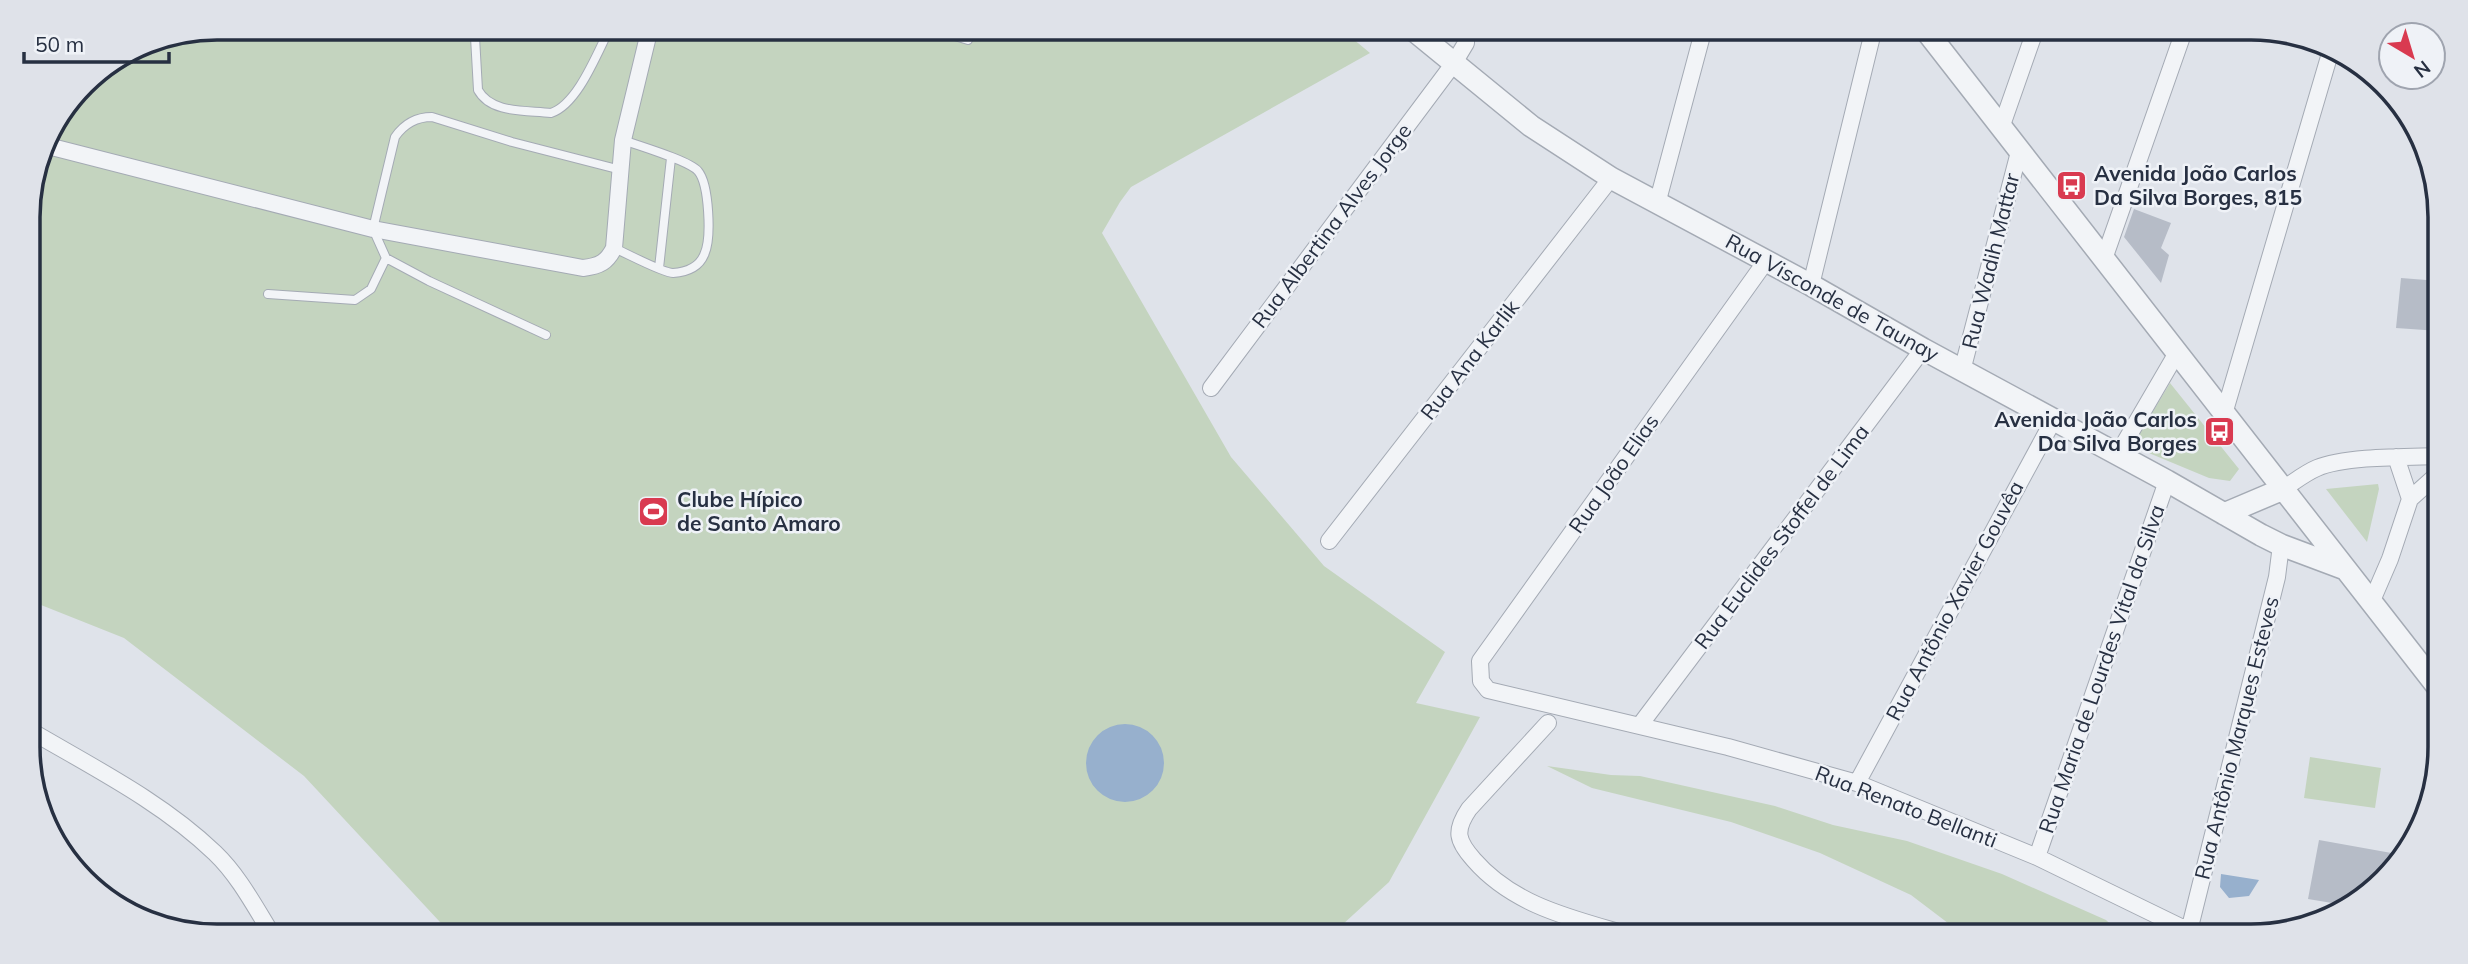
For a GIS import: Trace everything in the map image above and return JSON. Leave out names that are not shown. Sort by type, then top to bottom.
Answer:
[{"type":"street","name":"Rua Visconde de Taunay","points":[[1426,40],[1531,126],[1611,178],[1811,285],[2281,545],[2345,569]]},
{"type":"street","points":[[1454,63],[1466,40]]},
{"type":"street","points":[[1657,204],[1701,40]]},
{"type":"street","points":[[1811,285],[1871,40]]},
{"type":"street","points":[[1933,40],[2428,675]]},
{"type":"street","points":[[2001,128],[2032,40]]},
{"type":"street","points":[[2104,259],[2181,40]]},
{"type":"street","points":[[55,148],[373,229],[583,268],[597,267],[608,259],[614,248],[623,140],[647,41]]},
{"type":"street","points":[[2224,414],[2328,58]]},
{"type":"street","name":"Rua Albertina Alves Jorge","points":[[1211,388],[1454,63]]},
{"type":"street","name":"Rua Wadih Mattar","points":[[1962,370],[2019,152]]},
{"type":"street","name":"Rua Ana Karlik","points":[[1329,541],[1611,178]]},
{"type":"street","name":"Rua João Elias","points":[[1488,690],[1482,681],[1480,661],[1766,261]]},
{"type":"street","name":"Rua Euclides Stoffel de Lima","points":[[1640,725],[1923,349]]},
{"type":"street","points":[[2118,454],[2178,351]]},
{"type":"street","name":"Rua Antônio Xavier Gouvêa","points":[[1857,783],[2054,419]]},
{"type":"street","points":[[2224,514],[2283,489],[2316,468],[2333,463],[2428,456]]},
{"type":"street","points":[[2396,457],[2410,499]]},
{"type":"street","name":"Rua Maria de Lourdes Vital da Silva","points":[[2037,857],[2167,481]]},
{"type":"street","points":[[2371,603],[2410,499],[2428,483]]},
{"type":"street","name":"Rua Antônio Marques Esteves","points":[[2191,923],[2277,577],[2281,545]]},
{"type":"street","name":"Rua Renato Bellanti","points":[[1488,690],[1640,725],[1857,783],[2037,857],[2169,923]]},
{"type":"street","points":[[1548,723],[1469,809],[1458,831],[1461,843],[1488,875],[1505,888],[1542,908],[1591,923]]},
{"type":"street","points":[[40,736],[154,804],[188,830],[215,853],[234,875],[265,924]]},
{"type":"lane","points":[[475,41],[478,90],[482,97],[492,106],[551,113],[559,110],[571,99],[603,41]]},
{"type":"lane","points":[[546,335],[386,258],[373,229],[395,137],[400,130],[422,117],[432,117],[513,142],[621,170]]},
{"type":"lane","points":[[614,248],[671,273],[692,269],[704,255],[709,230],[704,186],[698,172],[687,164],[623,140]]},
{"type":"lane","points":[[659,268],[671,158]]},
{"type":"lane","points":[[268,294],[355,300],[371,289],[386,258]]},
{"type":"green space","name":"Clube Hípico de Santo Amaro","points":[[1355,40],[1370,53],[1131,187],[1102,233],[1231,457],[1324,566],[1445,652],[1416,703],[1480,717],[1389,882],[1344,923],[442,924],[304,776],[124,638],[40,605],[41,205],[46,171],[58,139],[70,119],[84,100],[109,77],[149,54],[171,46],[205,41]]},
{"type":"green space","points":[[2170,383],[2239,469],[2230,481],[2209,478],[2132,446]]},
{"type":"green space","points":[[2378,484],[2379,489],[2367,542],[2326,489]]},
{"type":"green space","points":[[2310,757],[2381,768],[2375,808],[2304,798]]},
{"type":"green space","points":[[1547,766],[1611,775],[1640,776],[1775,806],[1833,825],[1907,841],[2002,874],[2109,923],[1948,923],[1911,895],[1820,853],[1731,822],[1592,788]]},
{"type":"water","points":[[1125,724],[1140,727],[1153,735],[1161,748],[1164,763],[1161,778],[1153,791],[1140,799],[1125,802],[1110,799],[1097,791],[1089,778],[1086,763],[1089,748],[1097,735],[1110,727]]},
{"type":"water","points":[[2221,874],[2259,880],[2249,896],[2229,898],[2220,887]]},
{"type":"building","points":[[2134,209],[2171,223],[2161,248],[2169,255],[2161,283],[2124,237]]},
{"type":"building","points":[[2401,278],[2428,280],[2428,330],[2396,328]]},
{"type":"building","points":[[2319,840],[2392,853],[2368,880],[2334,903],[2308,899]]},
{"type":"place","name":"Avenida João Carlos Da Silva Borges, 815","points":[[2071,186]]},
{"type":"place","name":"Avenida João Carlos Da Silva Borges","points":[[2220,432]]},
{"type":"place","name":"Clube Hípico de Santo Amaro","points":[[654,512]]}]
